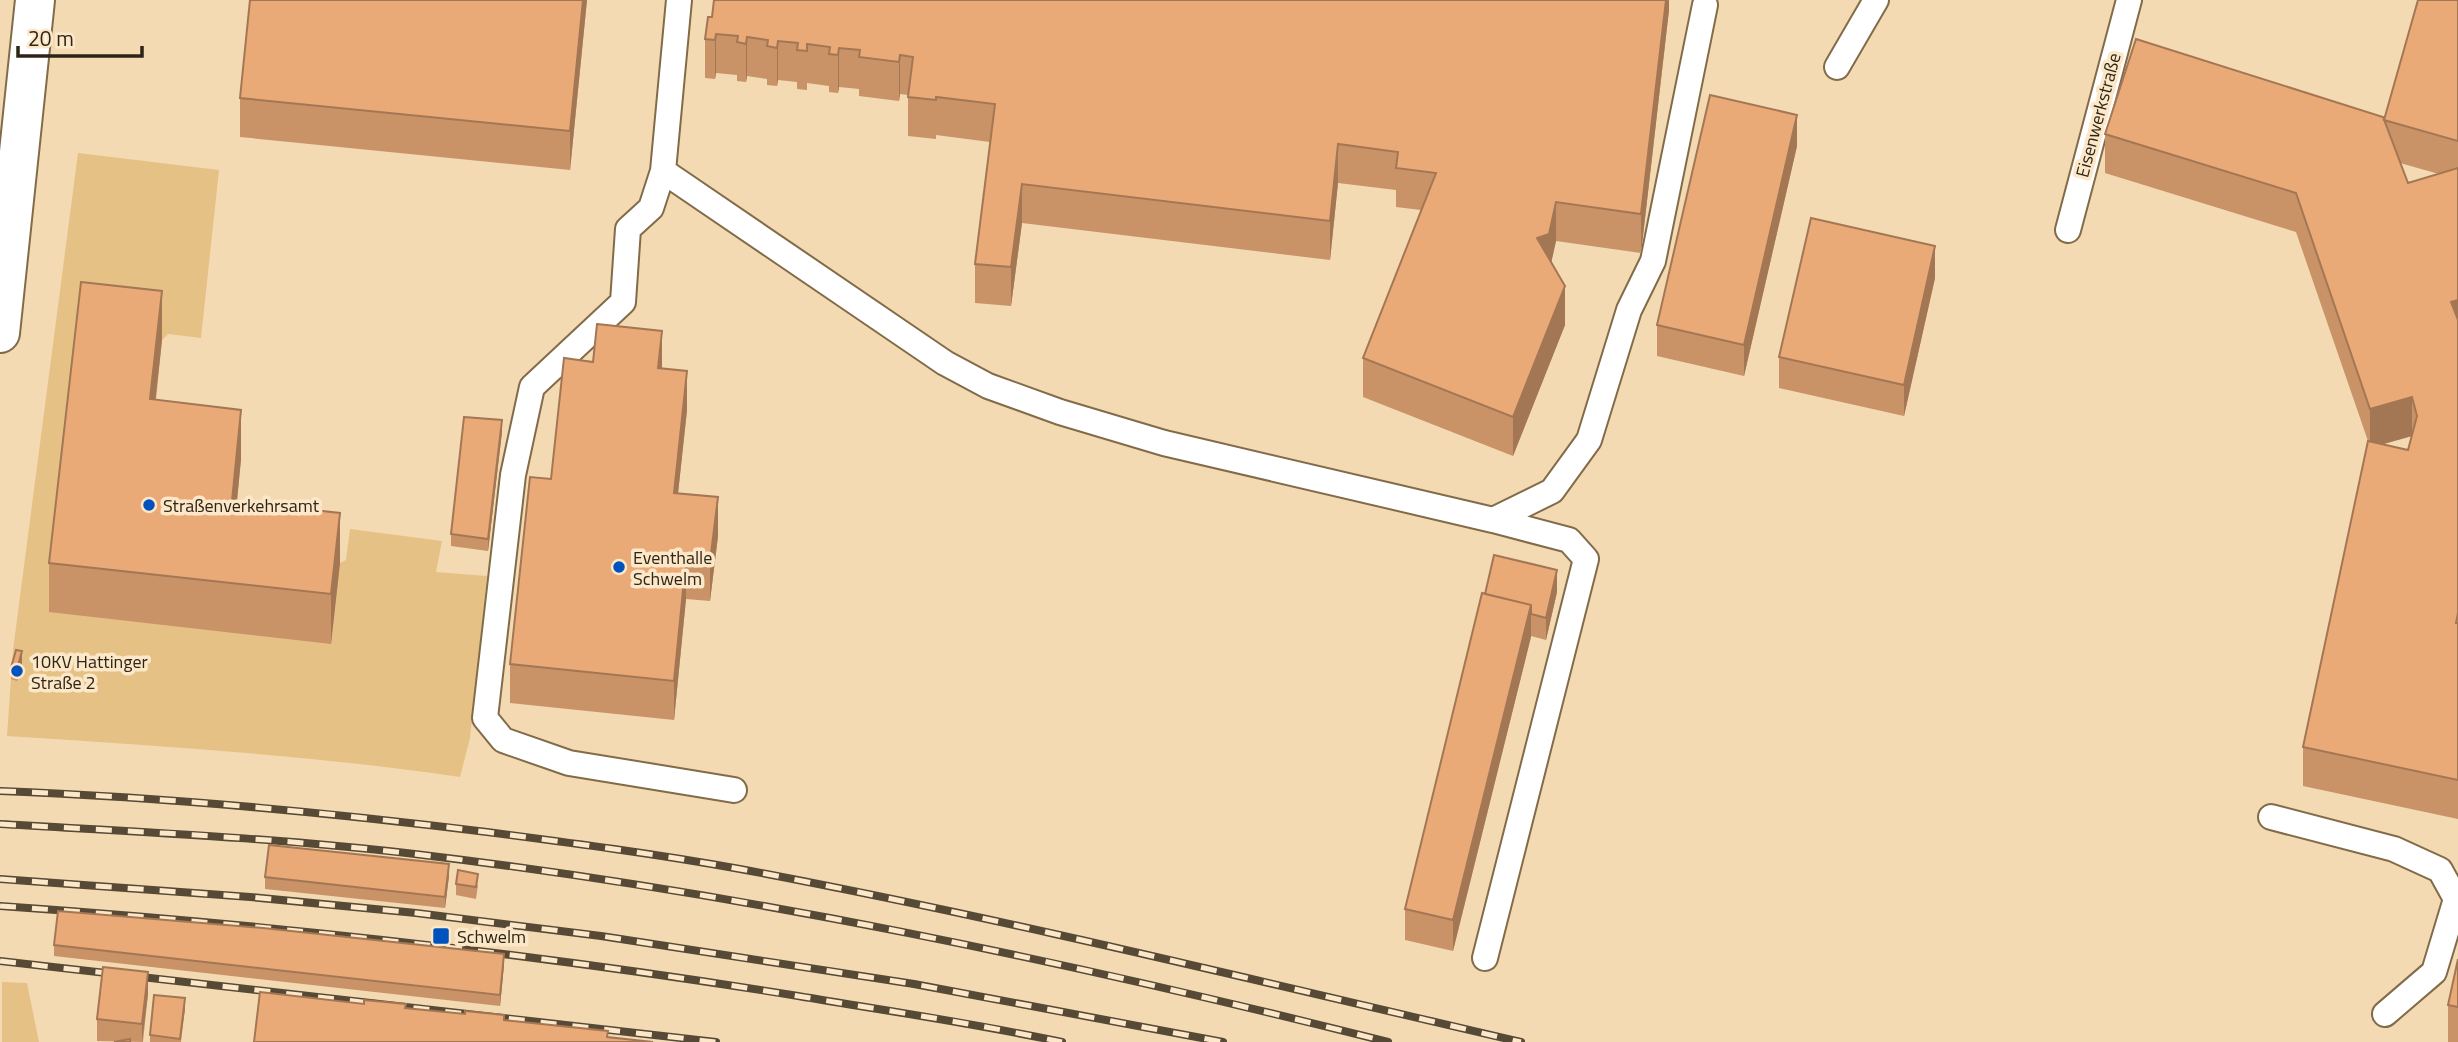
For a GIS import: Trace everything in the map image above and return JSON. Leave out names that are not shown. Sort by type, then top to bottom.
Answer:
[{"type":"main road","points":[[0,325],[35,0]]},
{"type":"lane","points":[[679,0],[663,172],[651,208],[628,229],[624,302],[532,387],[513,475],[485,718],[503,740],[569,763],[734,790]]},
{"type":"lane","points":[[1837,67],[1876,0]]},
{"type":"lane","name":"Eisenwerkstraße","points":[[2068,230],[2129,0]]},
{"type":"lane","points":[[1493,520],[1552,491],[1589,440],[1629,310],[1654,261],[1706,5]]},
{"type":"lane","points":[[663,172],[945,363],[988,386],[1060,412],[1164,443],[1569,540],[1586,559],[1485,958]]},
{"type":"lane","points":[[2271,817],[2394,849],[2440,870],[2456,899],[2434,972],[2385,1014]]},
{"type":"shaded area","points":[[78,153],[219,170],[201,338],[168,334],[162,340],[81,331],[331,644],[340,563],[346,560],[350,529],[442,541],[436,572],[487,576],[470,738],[460,777],[291,757],[7,736],[13,650]]},
{"type":"shaded area","points":[[2,982],[27,983],[39,1042],[2,1042]]},
{"type":"building","points":[[250,0],[583,0],[570,131],[240,98]]},
{"type":"building","points":[[714,0],[1666,0],[1641,214],[1556,202],[1549,234],[1537,238],[1565,286],[1513,417],[1363,358],[1436,173],[1396,168],[1398,152],[1338,144],[1330,221],[1022,184],[1011,267],[975,264],[995,104],[936,97],[936,100],[908,97],[913,57],[900,55],[899,62],[859,57],[860,50],[839,48],[838,55],[829,54],[830,47],[807,44],[807,51],[797,50],[798,43],[778,41],[777,48],[767,46],[768,40],[747,37],[746,44],[737,42],[738,36],[716,34],[715,40],[705,39]]},
{"type":"building","points":[[2418,0],[2458,0],[2458,141],[2384,120]]},
{"type":"building","points":[[2136,39],[2383,117],[2408,183],[2458,168],[2458,300],[2451,302],[2458,320],[2458,780],[2303,747],[2368,441],[2408,450],[2417,416],[2412,397],[2370,409],[2296,193],[2105,134]]},
{"type":"building","points":[[1710,95],[1797,115],[1744,345],[1657,325]]},
{"type":"building","points":[[1811,218],[1935,246],[1904,385],[1779,357]]},
{"type":"building","name":"Straßenverkehrsamt","points":[[81,282],[162,291],[150,399],[241,410],[232,501],[340,513],[331,594],[49,563]]},
{"type":"building","name":"Eventhalle Schwelm","points":[[597,324],[662,331],[658,368],[687,371],[674,493],[718,497],[710,562],[686,560],[674,681],[510,664],[530,477],[551,479],[564,358],[593,362]]},
{"type":"building","points":[[464,417],[502,420],[488,539],[451,534]]},
{"type":"building","points":[[1494,555],[1557,570],[1546,618],[1531,614],[1531,605],[1485,594]]},
{"type":"building","points":[[1482,593],[1531,605],[1453,920],[1405,909]]},
{"type":"building","points":[[16,650],[22,651],[17,669],[11,668]]},
{"type":"building","points":[[269,845],[449,864],[445,897],[265,877]]},
{"type":"building","points":[[458,870],[478,874],[476,887],[456,884]]},
{"type":"building","points":[[58,911],[263,928],[504,954],[500,995],[54,945]]},
{"type":"building","points":[[2458,959],[2458,1007],[2448,1005]]},
{"type":"building","points":[[103,967],[148,972],[142,1024],[97,1019]]},
{"type":"building","points":[[260,992],[364,1004],[364,1000],[406,1004],[405,1008],[465,1014],[465,1011],[504,1015],[504,1020],[608,1031],[607,1037],[653,1042],[254,1042]]},
{"type":"building","points":[[154,995],[185,998],[180,1039],[150,1035]]},
{"type":"railway","points":[[0,791],[183,801],[365,818],[551,840],[709,864],[1034,929],[1521,1042]]},
{"type":"railway","points":[[0,824],[212,836],[370,849],[667,889],[1029,958],[1388,1042]]},
{"type":"railway","points":[[0,879],[250,897],[416,913],[601,936],[914,984],[1223,1042]]},
{"type":"railway","points":[[0,906],[298,931],[496,953],[792,995],[1062,1042]]},
{"type":"railway","points":[[0,961],[716,1042]]},
{"type":"place","name":"Straßenverkehrsamt","points":[[149,505]]},
{"type":"place","name":"Eventhalle Schwelm","points":[[619,567]]},
{"type":"place","name":"10KV Hattinger Straße 2","points":[[17,671]]},
{"type":"place","name":"Schwelm","points":[[441,936]]}]
